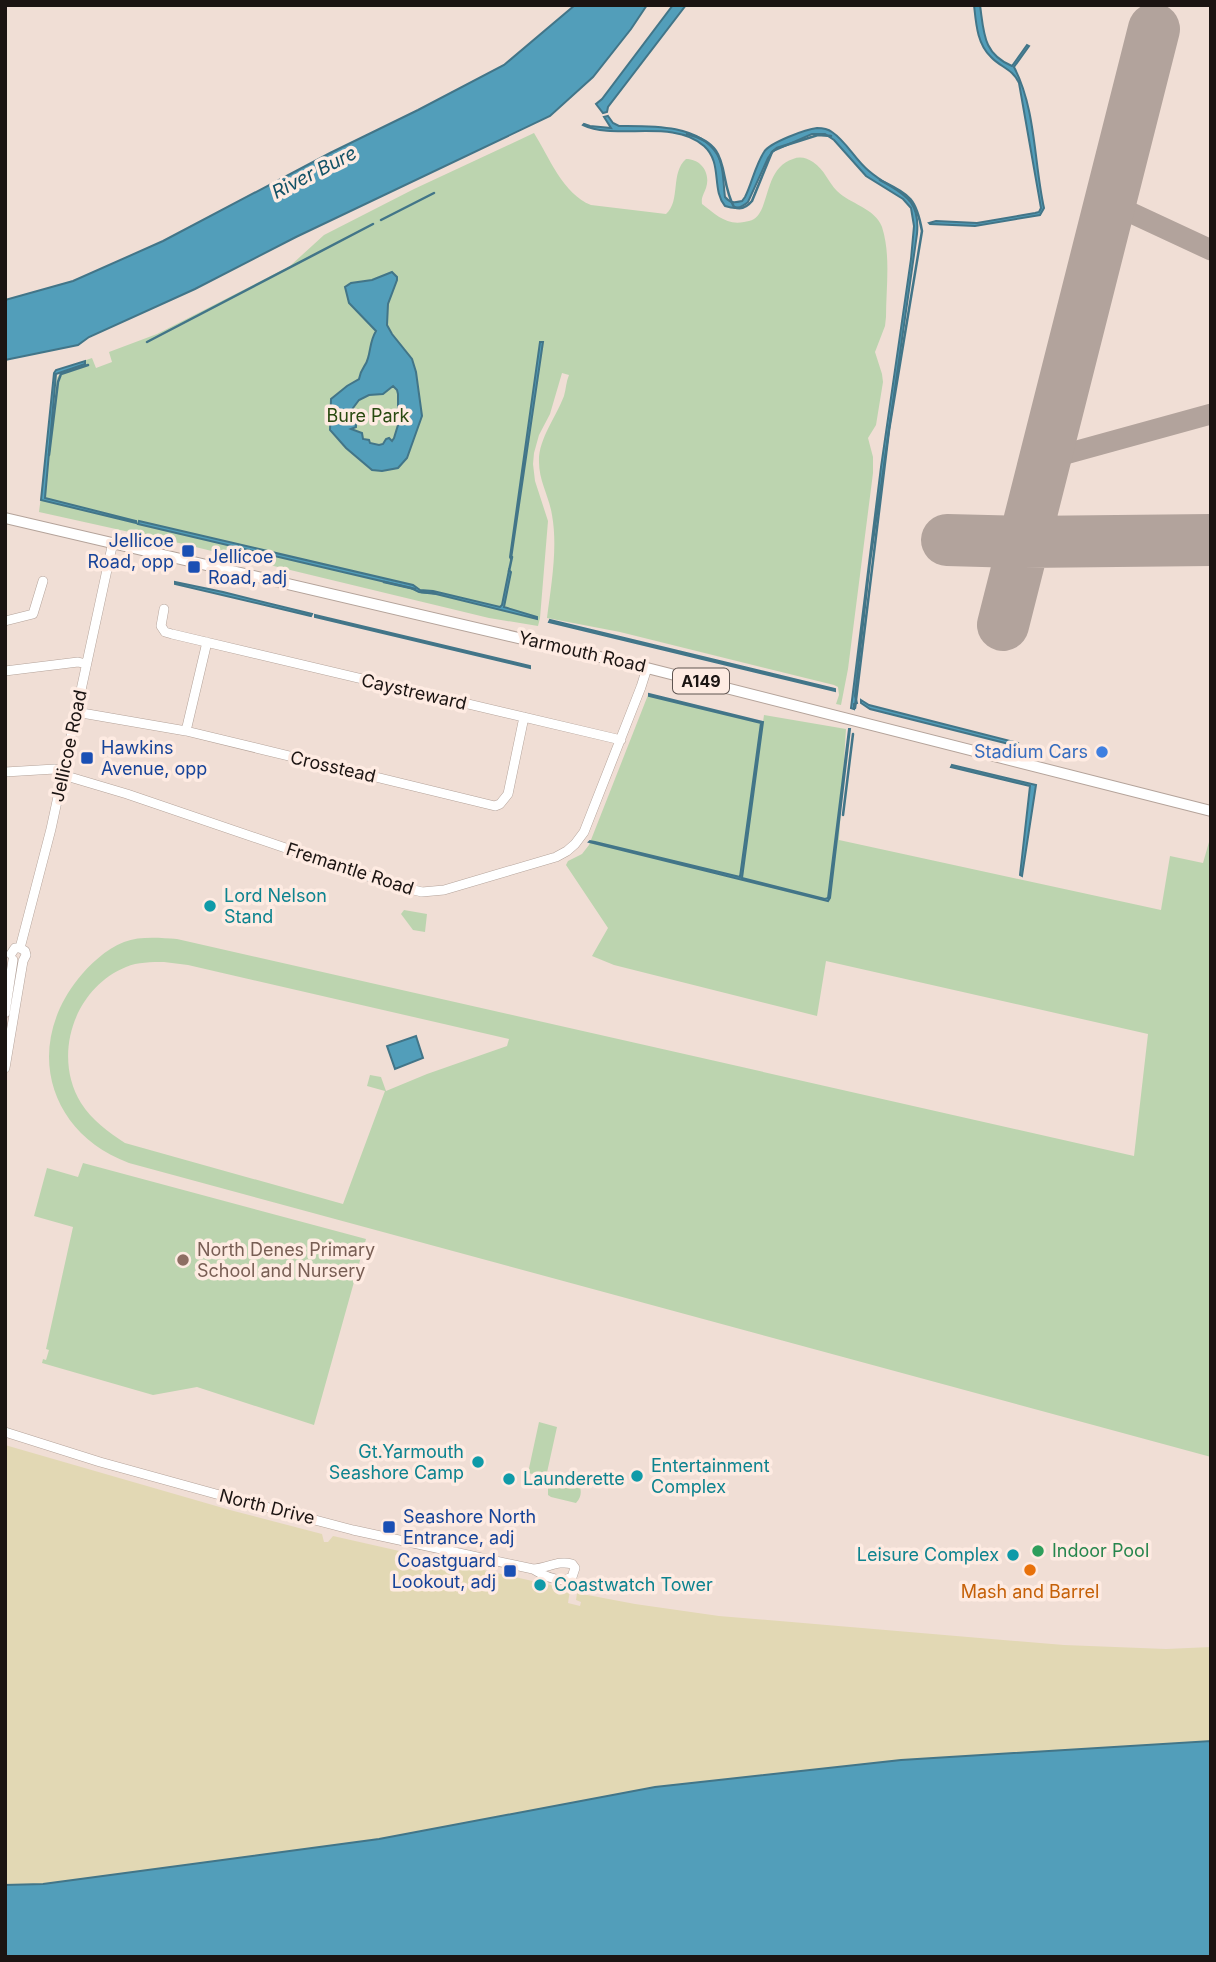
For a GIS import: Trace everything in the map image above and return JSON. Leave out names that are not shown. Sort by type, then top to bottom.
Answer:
[{"type":"main road","name":"A149","points":[[5,518],[113,542]]},
{"type":"main road","name":"Yarmouth Road","points":[[113,542],[647,668],[1211,811]]},
{"type":"street","name":"Jellicoe Road","points":[[13,957],[26,954],[20,948],[63,773],[113,542]]},
{"type":"street","points":[[5,621],[33,614],[43,581]]},
{"type":"street","name":"Caystreward","points":[[164,609],[161,626],[165,632],[621,740]]},
{"type":"street","points":[[186,732],[206,642]]},
{"type":"street","points":[[5,671],[78,662],[86,664]]},
{"type":"street","name":"Fremantle Road","points":[[5,772],[55,769],[397,886],[422,892],[444,890],[558,856],[575,844],[584,832],[647,668]]},
{"type":"street","name":"Crosstead","points":[[76,712],[186,732],[495,806],[508,794],[524,717]]},
{"type":"street","name":"Jellicoe Road","points":[[5,1013],[13,957]]},
{"type":"street","name":"Jellicoe Road","points":[[5,1068],[13,957]]},
{"type":"street","name":"North Drive","points":[[5,1432],[100,1462],[353,1530],[533,1569],[545,1576],[565,1581],[575,1573],[572,1564],[562,1562],[533,1569]]},
{"type":"green space","name":"Bure Park","points":[[534,133],[565,184],[581,200],[591,205],[666,214],[673,202],[678,172],[686,159],[696,161],[706,172],[707,182],[702,204],[727,221],[749,221],[759,214],[763,207],[777,171],[793,159],[801,158],[817,165],[837,191],[879,221],[885,238],[887,260],[886,317],[875,352],[883,382],[876,425],[868,438],[873,457],[873,473],[841,705],[836,704],[839,695],[838,687],[834,685],[620,632],[547,618],[554,528],[539,469],[539,454],[544,437],[564,396],[569,375],[562,373],[550,414],[539,435],[534,453],[535,481],[548,521],[538,626],[489,618],[39,512],[57,378],[63,368],[92,358],[96,368],[112,362],[109,352],[157,334],[290,266],[324,235]]},
{"type":"green space","points":[[648,695],[763,722],[764,715],[846,729],[839,840],[1161,910],[1170,856],[1203,863],[1211,835],[1211,1457],[129,1163],[101,1149],[79,1131],[63,1110],[53,1085],[49,1059],[52,1032],[61,1005],[82,974],[111,949],[130,940],[164,938],[1134,1156],[1148,1034],[826,961],[817,1016],[614,965],[592,956],[608,928],[566,865],[568,861],[582,854],[589,845]],"holes":[[[159,962],[188,965],[509,1039],[507,1046],[386,1091],[381,1077],[370,1075],[367,1086],[385,1091],[343,1204],[125,1143],[101,1125],[81,1103],[72,1085],[68,1065],[69,1045],[73,1025],[93,990],[108,977],[131,965]]]},
{"type":"green space","points":[[404,910],[427,914],[425,932],[413,930],[401,914]]},
{"type":"green space","name":"North Denes Primary School and Nursery","points":[[83,1163],[366,1239],[314,1425],[197,1387],[153,1395],[42,1363],[49,1350],[46,1349],[73,1227],[34,1216],[47,1168],[78,1177]]},
{"type":"green space","points":[[539,1422],[557,1427],[546,1477],[528,1473]]},
{"type":"green space","points":[[564,1475],[578,1480],[581,1492],[576,1503],[548,1495],[548,1484]]},
{"type":"sand","points":[[5,1445],[322,1534],[324,1542],[328,1542],[333,1536],[537,1582],[537,1586],[542,1587],[543,1583],[570,1590],[568,1603],[580,1606],[581,1602],[576,1600],[577,1593],[719,1616],[1064,1645],[1166,1649],[1211,1647],[1211,1784],[421,1835],[5,1889]]},
{"type":"water","name":"River Bure","points":[[575,5],[647,5],[593,77],[550,116],[296,237],[195,289],[89,337],[78,345],[5,360],[5,300],[73,281],[163,241],[418,110],[504,65]]},
{"type":"water","points":[[673,5],[686,5],[608,107],[607,112],[603,113],[596,104]]},
{"type":"water","points":[[974,5],[980,5],[984,33],[990,49],[1002,61],[1012,66],[1027,45],[1029,46],[1014,67],[1031,118],[1044,208],[1040,215],[975,226],[930,224],[936,221],[977,223],[1035,213],[1041,208],[1019,83],[1013,74],[986,52],[978,33]]},
{"type":"water","points":[[608,116],[619,126],[672,129],[686,132],[709,144],[719,159],[725,197],[734,202],[742,201],[745,197],[767,148],[805,131],[827,129],[842,141],[869,171],[904,195],[915,210],[917,234],[870,563],[855,696],[857,703],[854,704],[854,709],[851,708],[881,467],[911,259],[914,226],[911,208],[903,199],[866,176],[834,140],[825,134],[812,134],[773,151],[748,202],[737,208],[725,206],[718,192],[713,160],[704,146],[677,133],[611,131],[583,125],[611,128],[604,117]]},
{"type":"water","points":[[392,272],[397,277],[388,304],[387,325],[412,359],[422,416],[407,458],[398,468],[382,471],[372,470],[330,430],[331,399],[359,379],[376,331],[349,303],[345,287],[351,283],[372,280]],"holes":[[[393,386],[397,390],[401,415],[392,441],[389,438],[383,444],[370,443],[369,440],[363,439],[362,433],[351,429],[356,425],[350,420],[350,412],[359,400],[369,395],[383,394]]]},
{"type":"water","points":[[540,342],[543,342],[511,559],[510,557]]},
{"type":"water","points":[[85,361],[85,364],[56,374],[45,498],[136,523],[41,500],[54,373]]},
{"type":"water","points":[[139,521],[500,607],[509,570],[511,572],[504,607],[537,619],[138,524]]},
{"type":"water","points":[[175,582],[223,592],[312,614],[311,616]]},
{"type":"water","points":[[315,617],[530,666],[530,668]]},
{"type":"water","points":[[550,620],[835,689],[835,691],[549,622]]},
{"type":"water","points":[[649,694],[763,722],[742,878],[825,899],[828,898],[850,729],[828,901],[589,842],[740,877],[761,723]]},
{"type":"water","points":[[861,700],[869,705],[1018,743],[1017,746],[870,709],[861,703]]},
{"type":"water","points":[[952,765],[1036,785],[1022,876],[1030,786],[951,767]]},
{"type":"water","points":[[416,1036],[423,1058],[395,1069],[387,1046]]},
{"type":"water","points":[[1211,1741],[1211,1957],[5,1957],[5,1885],[43,1884],[379,1839],[655,1787],[901,1760]]},
{"type":"waterway","points":[[687,134],[702,139],[718,153],[729,195],[734,207],[739,208],[752,201],[772,152],[777,148],[818,135],[831,136]]},
{"type":"waterway","points":[[855,708],[889,430],[922,231],[917,211],[910,198],[880,180]]},
{"type":"waterway","points":[[381,220],[434,193]]},
{"type":"waterway","points":[[147,342],[373,224]]},
{"type":"waterway","points":[[49,455],[61,374],[88,365]]},
{"type":"waterway","points":[[509,571],[512,557]]},
{"type":"waterway","points":[[384,582],[415,589]]},
{"type":"waterway","points":[[421,592],[435,593]]},
{"type":"waterway","points":[[843,815],[853,734]]},
{"type":"taxiway","points":[[1110,203],[1211,250]]},
{"type":"taxiway","points":[[1044,460],[1211,414]]},
{"type":"runway","points":[[1003,625],[1154,29]]},
{"type":"runway","points":[[947,540],[1211,540]]},
{"type":"place","name":"Jellicoe Road, opp","points":[[188,551]]},
{"type":"place","name":"Jellicoe Road, adj","points":[[194,567]]},
{"type":"place","name":"Stadium Cars","points":[[1102,752]]},
{"type":"place","name":"Hawkins Avenue, opp","points":[[87,758]]},
{"type":"place","name":"Lord Nelson Stand","points":[[210,906]]},
{"type":"place","name":"North Denes Primary School and Nursery","points":[[183,1260]]},
{"type":"place","name":"Gt.Yarmouth Seashore Camp","points":[[478,1462]]},
{"type":"place","name":"Entertainment Complex","points":[[637,1476]]},
{"type":"place","name":"Launderette","points":[[509,1479]]},
{"type":"place","name":"Seashore North Entrance, adj","points":[[389,1527]]},
{"type":"place","name":"Indoor Pool","points":[[1038,1551]]},
{"type":"place","name":"Leisure Complex","points":[[1013,1555]]},
{"type":"place","name":"Mash and Barrel","points":[[1030,1570]]},
{"type":"place","name":"Coastguard Lookout, adj","points":[[510,1571]]},
{"type":"place","name":"Coastwatch Tower","points":[[540,1585]]}]
